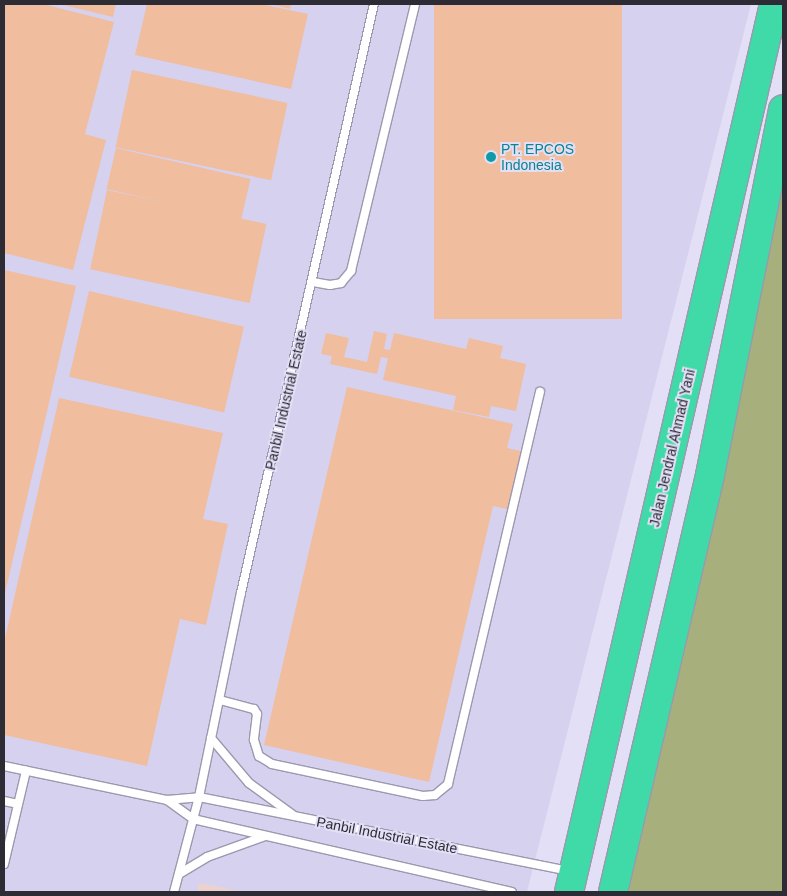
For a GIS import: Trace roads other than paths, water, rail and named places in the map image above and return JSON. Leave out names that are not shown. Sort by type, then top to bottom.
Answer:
[{"type":"highway","name":"Jalan Jendral Ahmad Yani","points":[[572,882],[774,4]]},
{"type":"highway","points":[[613,892],[710,475],[783,109]]},
{"type":"lane","name":"Panbil Industrial Estate","points":[[174,892],[199,797],[374,4]]},
{"type":"lane","points":[[313,282],[330,286],[341,282],[352,271],[415,4]]},
{"type":"lane","points":[[220,700],[254,708],[257,714],[254,740],[258,756],[272,764],[423,796],[435,794],[448,784],[540,392]]},
{"type":"lane","points":[[211,738],[249,782],[296,817]]},
{"type":"lane","name":"Panbil Industrial Estate","points":[[4,766],[167,800],[199,797],[296,817],[572,882]]},
{"type":"lane","points":[[4,864],[26,770]]},
{"type":"lane","points":[[167,800],[193,819],[512,892]]},
{"type":"lane","points":[[4,801],[18,804]]},
{"type":"lane","points":[[179,874],[207,857],[266,836]]},
{"type":"place","name":"PT. EPCOS Indonesia","points":[[491,157]]}]
